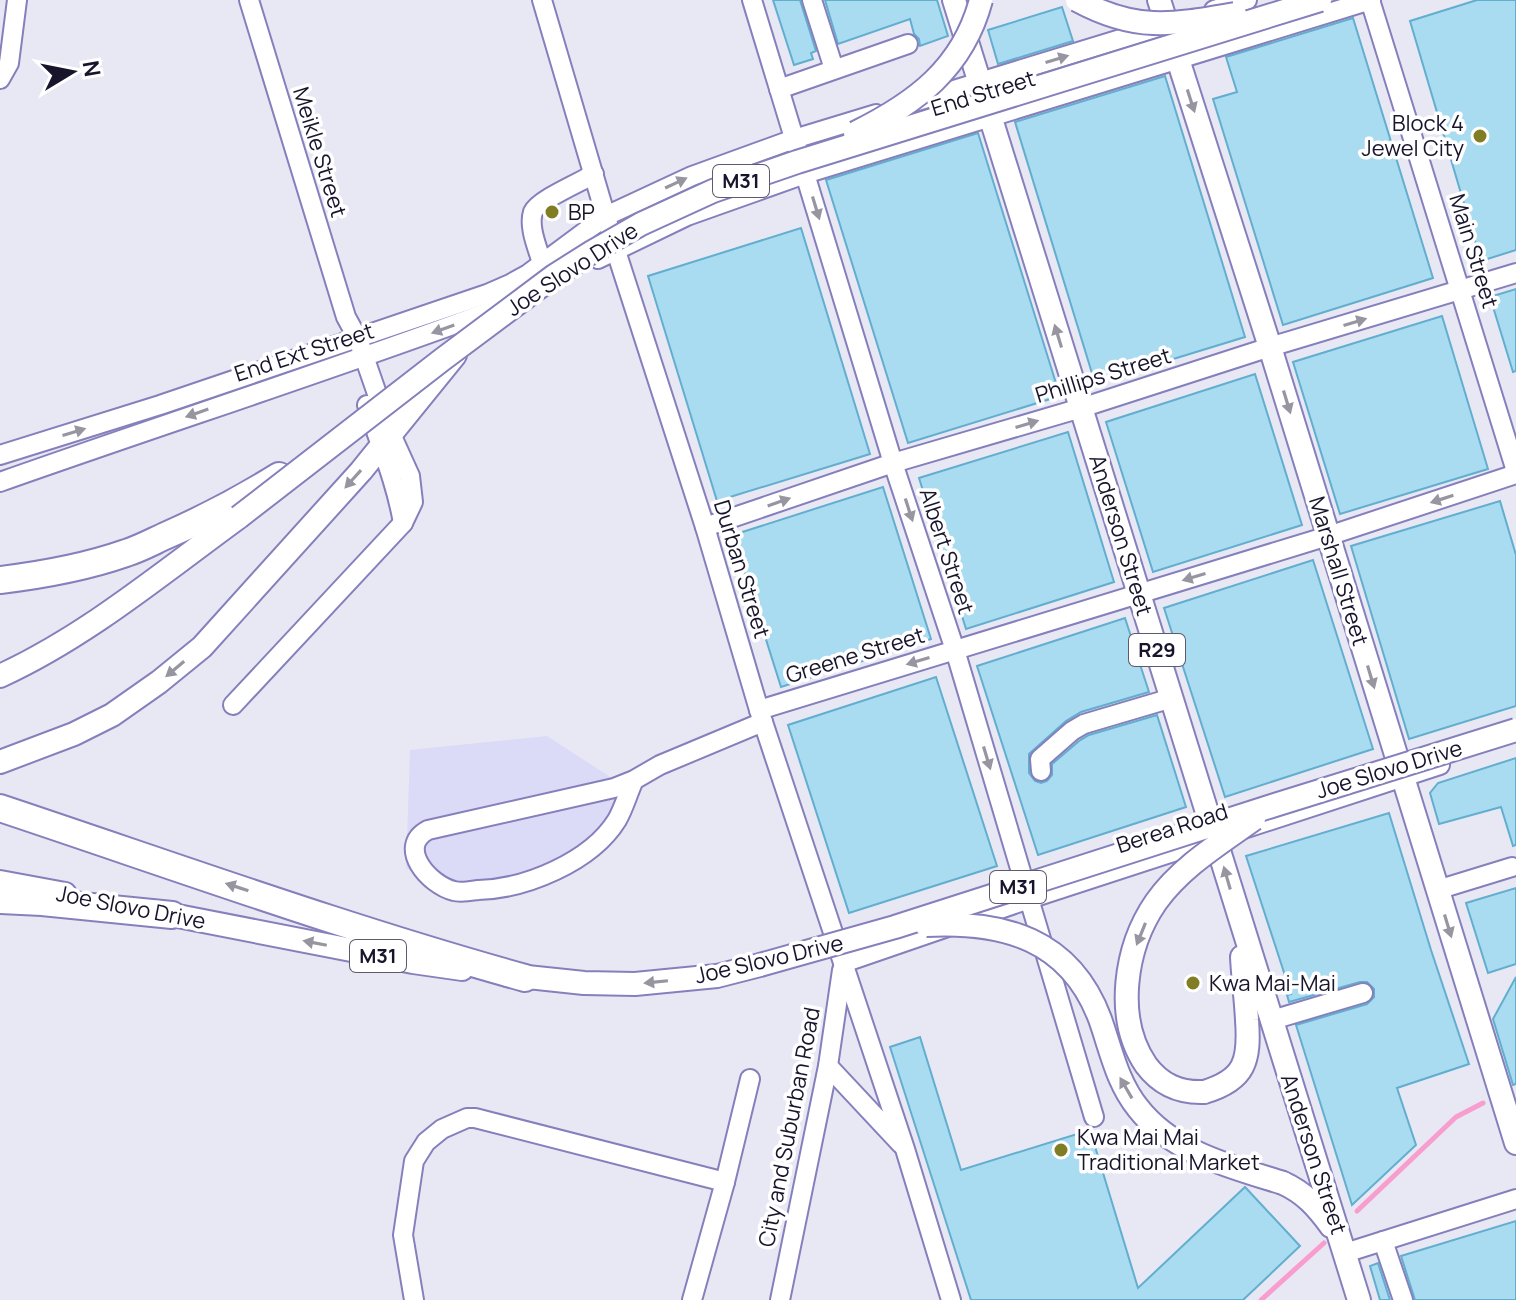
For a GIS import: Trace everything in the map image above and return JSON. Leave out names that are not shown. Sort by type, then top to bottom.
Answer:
[{"type":"highway","points":[[0,580],[78,567],[127,553],[250,494],[344,435]]},
{"type":"highway","points":[[0,808],[467,962],[525,978]]},
{"type":"highway","points":[[0,900],[172,915]]},
{"type":"main road","name":"Anderson Street","points":[[954,0],[1359,1300]]},
{"type":"main road","points":[[799,158],[894,113],[928,88],[963,46],[981,0]]},
{"type":"main road","points":[[1077,0],[1106,13],[1145,24],[1170,24],[1318,0]]},
{"type":"main road","name":"Marshall Street","points":[[1159,0],[1270,347],[1516,1143]]},
{"type":"main road","name":"Joe Slovo Drive","points":[[0,676],[103,617],[554,276],[641,224],[799,158],[1318,0]]},
{"type":"main road","points":[[0,762],[74,734],[112,715],[202,647],[386,440],[491,311]]},
{"type":"main road","name":"Joe Slovo Drive","points":[[0,882],[413,962],[525,978],[635,984],[717,976],[895,927],[1516,730]]},
{"type":"main road","points":[[1239,917],[1248,1056],[1231,1080],[1220,1087],[1204,1092],[1177,1090],[1161,1081],[1140,1056],[1131,1033],[1127,1008],[1133,953],[1143,927],[1169,886],[1191,865],[1275,805]]},
{"type":"main road","points":[[895,927],[979,925],[1005,930],[1044,948],[1077,976],[1099,1018],[1127,1093],[1156,1127],[1203,1155],[1296,1189],[1314,1204],[1343,1246]]},
{"type":"street","points":[[0,79],[9,63],[17,0]]},
{"type":"street","name":"Meikle Street","points":[[233,705],[403,523],[413,502],[410,476],[386,440],[359,360],[249,0]]},
{"type":"street","name":"Durban Street","points":[[542,0],[616,251],[705,527],[761,716],[905,1149],[951,1300]]},
{"type":"street","name":"Albert Street","points":[[752,0],[893,463],[955,650],[1094,1117]]},
{"type":"street","points":[[812,0],[834,69]]},
{"type":"street","name":"End Street","points":[[616,251],[799,158],[979,83],[1247,0]]},
{"type":"street","name":"End Street","points":[[606,216],[692,176],[799,158],[990,117],[1371,0]]},
{"type":"street","name":"Main Street","points":[[1371,0],[1516,473]]},
{"type":"street","points":[[779,89],[908,44]]},
{"type":"street","points":[[542,263],[532,228],[533,213],[539,204],[594,174]]},
{"type":"street","name":"End Ext Street","points":[[0,455],[160,405],[487,294],[510,284],[606,216]]},
{"type":"street","name":"End Ext Street","points":[[0,482],[210,408],[359,360],[491,311],[616,251]]},
{"type":"street","name":"Phillips Street","points":[[705,527],[893,463],[1516,273]]},
{"type":"street","name":"Greene Street","points":[[634,780],[616,821],[591,848],[566,866],[524,883],[485,890],[455,891],[438,884],[425,872],[414,853],[416,840],[428,830],[592,794],[634,780],[761,716],[955,650],[1328,536],[1516,473]]},
{"type":"street","points":[[1041,771],[1040,759],[1084,724],[1172,698]]},
{"type":"street","name":"Berea Road","points":[[843,963],[1516,740]]},
{"type":"street","points":[[1437,890],[1512,867]]},
{"type":"street","name":"City and Suburban Road","points":[[780,1300],[828,1066],[843,963]]},
{"type":"street","points":[[1272,1020],[1363,993]]},
{"type":"street","name":"Durban Street","points":[[828,1066],[905,1149]]},
{"type":"street","points":[[692,1300],[750,1079]]},
{"type":"street","points":[[414,1300],[403,1235],[414,1161],[426,1142],[442,1129],[467,1118],[725,1182]]},
{"type":"street","points":[[1343,1246],[1383,1241],[1516,1199]]},
{"type":"street","points":[[1383,1241],[1403,1300]]},
{"type":"shaded area","points":[[547,736],[618,782],[616,821],[566,866],[450,896],[406,868],[410,750]]},
{"type":"building","points":[[773,0],[800,0],[816,51],[811,53],[813,59],[794,65]]},
{"type":"building","points":[[825,0],[937,0],[948,36],[920,46],[910,19],[838,44]]},
{"type":"building","name":"Block 4 Jewel City","points":[[1477,0],[1516,0],[1516,250],[1481,261],[1410,21]]},
{"type":"building","points":[[1062,7],[1073,41],[998,64],[988,30]]},
{"type":"building","points":[[1353,18],[1433,278],[1283,325],[1213,99],[1237,92],[1226,57]]},
{"type":"building","points":[[1165,76],[1245,337],[1095,383],[1015,122]]},
{"type":"building","points":[[978,133],[1060,396],[908,443],[826,180]]},
{"type":"building","points":[[801,228],[870,454],[717,501],[648,276]]},
{"type":"building","points":[[1516,289],[1516,371],[1513,372],[1490,297]]},
{"type":"building","points":[[1442,316],[1488,469],[1340,514],[1293,362]]},
{"type":"building","points":[[1255,374],[1302,525],[1153,572],[1106,422]]},
{"type":"building","points":[[1068,432],[1114,582],[966,629],[919,478]]},
{"type":"building","points":[[883,487],[931,639],[781,687],[733,535]]},
{"type":"building","points":[[1500,501],[1516,555],[1516,706],[1409,739],[1351,546]]},
{"type":"building","points":[[1313,560],[1373,749],[1225,797],[1164,608]]},
{"type":"building","points":[[1125,618],[1149,692],[1081,712],[1066,721],[1029,754],[1029,773],[1035,781],[1047,781],[1052,775],[1052,764],[1089,735],[1157,715],[1186,807],[1038,855],[977,666]]},
{"type":"building","points":[[936,677],[997,866],[849,913],[788,725]]},
{"type":"building","points":[[1516,758],[1516,845],[1513,846],[1501,807],[1439,824],[1430,793],[1438,783]]},
{"type":"building","points":[[1389,813],[1469,1064],[1397,1088],[1416,1145],[1352,1205],[1296,1025],[1367,1004],[1374,997],[1374,989],[1367,982],[1360,982],[1289,1002],[1287,995],[1291,994],[1246,856]]},
{"type":"building","points":[[1516,888],[1516,964],[1488,973],[1466,903]]},
{"type":"building","points":[[1516,977],[1516,1084],[1513,1085],[1493,1019]]},
{"type":"building","name":"Kwa Mai Mai Traditional Market","points":[[920,1037],[961,1170],[1090,1130],[1138,1288],[1245,1187],[1300,1246],[1243,1300],[971,1300],[890,1047]]},
{"type":"building","points":[[1516,1221],[1516,1300],[1415,1300],[1401,1256]]},
{"type":"building","points":[[1378,1263],[1390,1300],[1380,1300],[1370,1266]]},
{"type":"waterway","points":[[1357,1211],[1456,1117],[1483,1103]]},
{"type":"waterway","points":[[1261,1300],[1324,1243]]},
{"type":"place","name":"Block 4 Jewel City","points":[[1480,136]]},
{"type":"place","name":"BP","points":[[552,212]]},
{"type":"place","name":"Kwa Mai-Mai","points":[[1193,983]]},
{"type":"place","name":"Kwa Mai Mai Traditional Market","points":[[1061,1150]]}]
